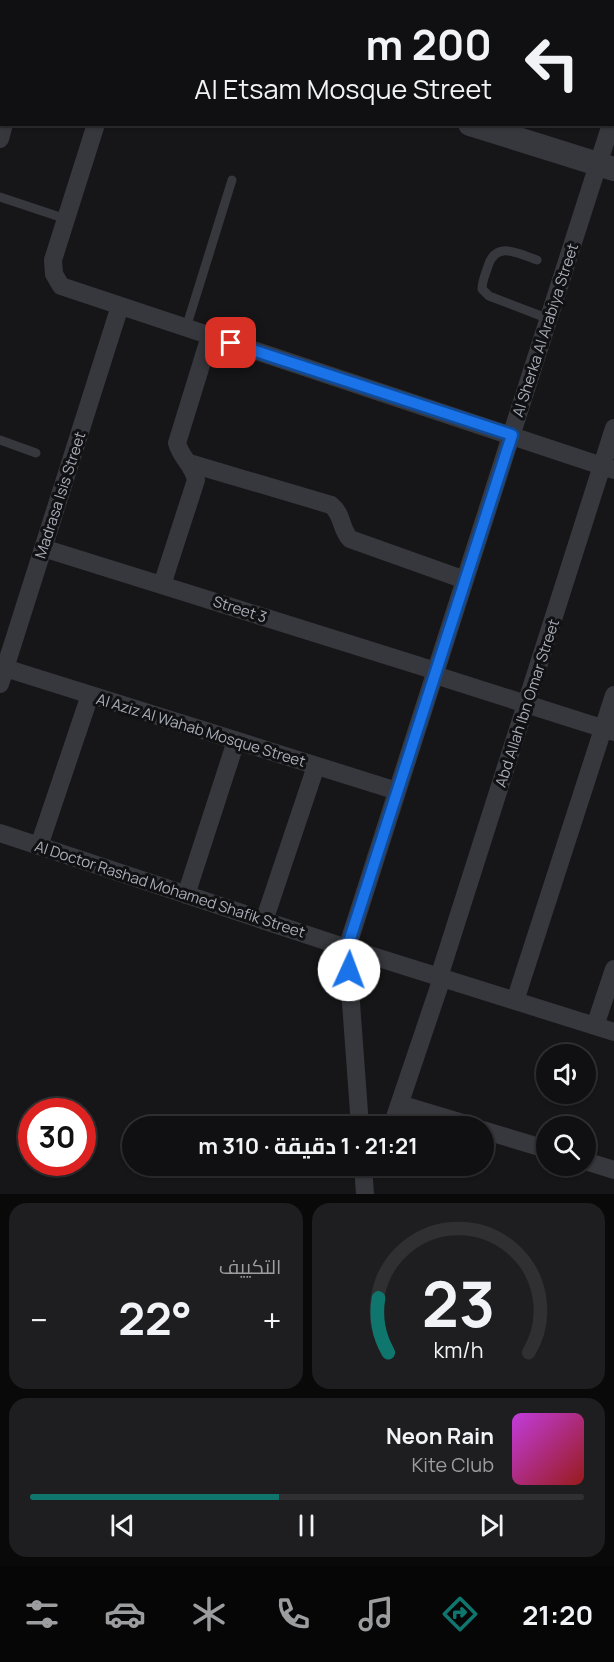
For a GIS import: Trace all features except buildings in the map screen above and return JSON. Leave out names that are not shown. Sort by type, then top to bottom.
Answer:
[{"type":"street","points":[[95,126],[53,260],[52,267],[57,281],[68,289],[608,468]]},
{"type":"street","points":[[483,126],[510,130],[606,167]]},
{"type":"street","name":"Al Sherka Al Arabiya Street","points":[[359,1116],[347,948],[549,319],[606,167],[611,126]]},
{"type":"street","name":"Madrasa Isis Street","points":[[3,676],[120,306]]},
{"type":"street","points":[[162,585],[196,480],[194,471],[179,450],[178,436],[210,336]]},
{"type":"street","name":"Abd Allah Ibn Omar Street","points":[[396,1116],[526,704],[608,468],[614,428]]},
{"type":"street","points":[[189,463],[331,505],[340,514],[341,526],[350,539],[465,580]]},
{"type":"street","name":"Street 3","points":[[43,548],[609,730]]},
{"type":"street","name":"Al Aziz Al Wahab Mosque Street","points":[[3,676],[90,695],[397,791]]},
{"type":"street","points":[[39,846],[90,695]]},
{"type":"street","points":[[514,1001],[609,730],[614,695]]},
{"type":"street","points":[[186,895],[236,741]]},
{"type":"street","points":[[264,921],[316,766]]},
{"type":"street","name":"Al Doctor Rashad Mohamed Shafik Street","points":[[0,833],[347,948],[614,1032]]},
{"type":"street","points":[[595,1026],[614,969]]},
{"type":"street","points":[[400,1104],[440,1116]]},
{"type":"street","points":[[494,1133],[536,1146]]},
{"type":"street","points":[[596,1164],[614,1170]]},
{"type":"street","points":[[364,1176],[365,1194]]},
{"type":"lane","points":[[186,328],[232,180]]},
{"type":"lane","points":[[0,196],[66,219]]},
{"type":"lane","points":[[537,260],[505,250],[496,252],[490,259],[482,289],[489,296],[549,319]]},
{"type":"lane","points":[[0,440],[36,453]]},
{"type":"route","points":[[231,343],[512,435],[347,948],[349,970]]}]
